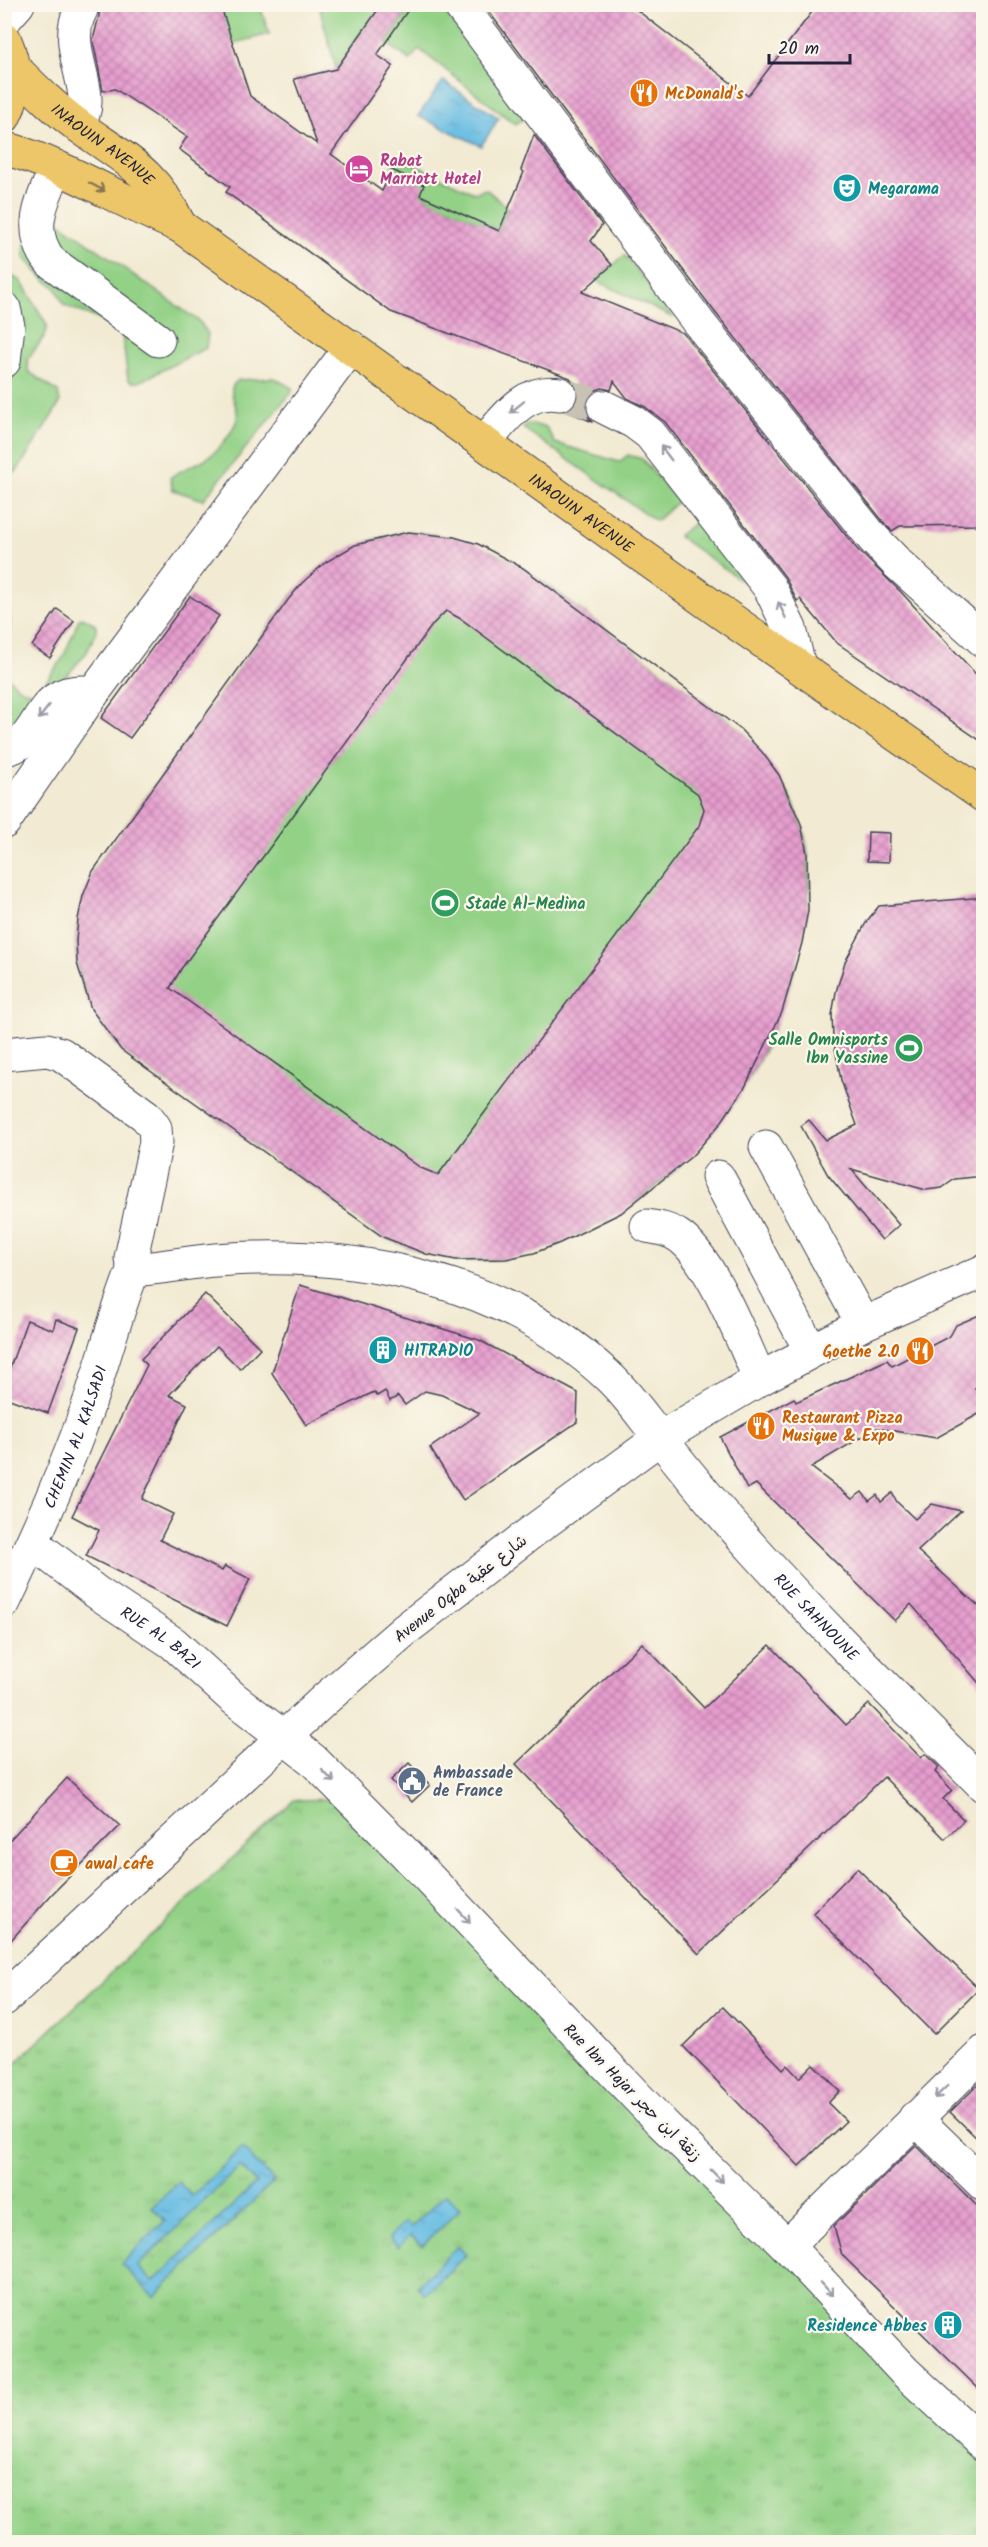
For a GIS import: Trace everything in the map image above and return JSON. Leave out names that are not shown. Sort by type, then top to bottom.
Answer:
[{"type":"main road","points":[[4,38],[15,69],[14,87],[4,117]]},
{"type":"main road","name":"INAOUIN AVENUE","points":[[15,69],[39,94],[77,125],[143,171],[158,188],[180,226]]},
{"type":"main road","name":"INAOUIN AVENUE","points":[[4,148],[56,167],[127,203],[180,226],[722,613],[984,796]]},
{"type":"street","points":[[4,20],[18,4]]},
{"type":"street","points":[[459,4],[699,324],[880,545],[984,641]]},
{"type":"street","points":[[77,125],[86,107],[73,40],[74,26],[81,9]]},
{"type":"street","points":[[56,167],[36,223],[38,241],[43,253],[51,262],[158,340]]},
{"type":"street","points":[[4,308],[8,326],[4,362]]},
{"type":"street","points":[[4,822],[93,693],[351,347]]},
{"type":"street","points":[[485,442],[519,404],[543,394],[560,394]]},
{"type":"street","points":[[604,407],[634,422],[650,434],[770,588],[790,629],[799,666]]},
{"type":"street","points":[[4,749],[21,743],[46,708],[58,697],[77,691],[93,693]]},
{"type":"street","points":[[4,1054],[46,1050],[61,1054],[146,1116],[155,1128],[156,1142],[131,1258],[134,1268]]},
{"type":"street","points":[[766,1147],[863,1324]]},
{"type":"street","points":[[718,1177],[811,1351]]},
{"type":"street","points":[[647,1226],[664,1229],[690,1245],[701,1260],[740,1334],[760,1379]]},
{"type":"street","name":"RUE SAHNOUNE","points":[[134,1268],[215,1260],[279,1258],[362,1264],[410,1273],[476,1293],[536,1323],[585,1356],[633,1402],[660,1438],[778,1575],[862,1664],[984,1786]]},
{"type":"street","name":"CHEMIN AL KALSADI","points":[[4,1602],[33,1543],[86,1412],[120,1302],[134,1268]]},
{"type":"street","name":"Avenue Oqba شارع عقبة","points":[[4,1999],[324,1700],[406,1629],[533,1531],[660,1438],[760,1379],[863,1324],[984,1271]]},
{"type":"street","name":"RUE AL BAZI","points":[[33,1543],[96,1592],[173,1643],[232,1697],[285,1737]]},
{"type":"street","name":"Rue Ibn Hajar زنقة ابن حجر","points":[[285,1737],[328,1775],[637,2097],[788,2246],[904,2371],[984,2445]]},
{"type":"street","points":[[788,2246],[984,2052]]},
{"type":"street","points":[[915,2118],[984,2185]]},
{"type":"green space","points":[[220,5],[260,5],[269,34],[232,44]]},
{"type":"green space","points":[[319,5],[382,5],[336,69]]},
{"type":"green space","points":[[412,5],[440,5],[525,118],[515,124],[419,49],[410,60],[386,43]]},
{"type":"green space","points":[[396,156],[474,193],[486,189],[508,208],[499,231],[419,195],[392,170]]},
{"type":"green space","points":[[52,217],[200,322],[208,334],[206,348],[139,382],[132,382],[128,379],[122,334],[108,323],[64,305],[55,287],[45,280],[24,257],[25,244],[57,255]]},
{"type":"green space","points":[[625,255],[674,318],[595,280]]},
{"type":"green space","points":[[4,272],[21,281],[47,325],[46,334],[28,359],[28,371],[58,392],[60,403],[17,471],[9,477],[5,476],[5,442],[17,316],[14,305],[5,292]]},
{"type":"green space","points":[[274,378],[292,388],[292,392],[203,500],[173,490],[170,478],[211,455],[231,432],[237,416],[232,394],[234,384],[239,380]]},
{"type":"green space","points":[[528,424],[546,427],[555,443],[619,462],[628,455],[642,459],[678,501],[656,521],[523,428]]},
{"type":"green space","points":[[699,519],[762,595],[678,536]]},
{"type":"green space","name":"Stade Al-Medina","points":[[408,532],[439,535],[467,542],[516,564],[740,729],[768,761],[783,784],[796,809],[806,841],[808,897],[803,934],[794,970],[780,1013],[763,1053],[742,1090],[717,1125],[689,1157],[657,1185],[622,1210],[552,1246],[506,1259],[473,1261],[447,1259],[383,1237],[121,1050],[91,1006],[79,974],[76,957],[78,921],[93,871],[288,600],[314,573],[341,554],[371,541]]},
{"type":"green space","points":[[4,607],[10,618],[8,677],[26,691],[38,692],[63,658],[79,619],[82,617],[92,622],[96,626],[96,632],[87,652],[70,672],[4,740]]},
{"type":"green space","points":[[338,1799],[983,2461],[983,2542],[5,2542],[5,2073],[294,1800]]},
{"type":"water","points":[[443,81],[499,118],[481,146],[418,116]]},
{"type":"water","points":[[242,2148],[274,2181],[154,2297],[121,2264],[165,2221],[152,2207],[178,2182],[192,2196]],"holes":[[[240,2166],[256,2183],[153,2282],[138,2266]]]},
{"type":"water","points":[[446,2194],[460,2209],[422,2246],[411,2235],[398,2247],[389,2237],[405,2222],[411,2227]]},
{"type":"water","points":[[458,2246],[466,2255],[425,2295],[417,2286]]},
{"type":"building","points":[[99,4],[220,4],[250,96],[317,144],[294,79],[336,69],[382,4],[412,4],[377,55],[393,66],[331,154],[382,191],[392,170],[424,185],[420,195],[499,231],[524,172],[521,170],[534,135],[602,225],[591,241],[612,265],[582,292],[683,333],[857,549],[901,592],[984,683],[984,743],[837,643],[800,599],[797,601],[785,577],[665,422],[645,407],[627,398],[614,381],[611,390],[602,388],[594,391],[588,398],[585,409],[593,422],[566,411],[575,405],[579,396],[576,385],[570,378],[391,312],[226,192],[230,187],[179,149],[187,137],[115,89],[103,91],[93,40],[99,16]]},
{"type":"building","points":[[483,4],[629,4],[748,96],[818,4],[984,4],[984,525],[900,526],[892,531],[886,525],[714,311]]},
{"type":"building","points":[[408,532],[454,537],[478,544],[523,568],[740,729],[762,752],[779,775],[801,824],[807,853],[808,910],[802,943],[782,1012],[745,1087],[720,1124],[692,1156],[621,1213],[534,1253],[506,1259],[456,1260],[426,1254],[383,1237],[121,1050],[91,1009],[77,963],[78,919],[83,896],[93,871],[288,600],[302,583],[326,562],[355,545]],"holes":[[[446,611],[461,619],[698,794],[704,809],[699,826],[438,1175],[421,1168],[170,988],[181,969],[433,624]]]},
{"type":"building","points":[[190,596],[219,616],[130,738],[101,718]]},
{"type":"building","points":[[57,609],[74,621],[50,658],[32,646]]},
{"type":"building","points":[[868,832],[890,833],[889,862],[867,861]]},
{"type":"building","name":"Salle Omnisports Ibn Yassine","points":[[984,897],[984,1176],[955,1179],[942,1188],[926,1190],[851,1169],[899,1225],[882,1240],[828,1175],[801,1126],[809,1120],[826,1140],[857,1125],[841,1080],[833,1037],[832,1015],[836,992],[845,962],[867,921],[879,906]]},
{"type":"building","points":[[300,1285],[479,1340],[578,1393],[577,1422],[463,1500],[430,1448],[480,1413],[442,1395],[425,1391],[405,1405],[398,1396],[390,1401],[385,1391],[377,1396],[374,1392],[306,1425],[272,1373]]},
{"type":"building","points":[[205,1294],[260,1348],[240,1369],[217,1346],[169,1395],[187,1404],[142,1499],[173,1514],[160,1540],[222,1571],[225,1566],[250,1579],[227,1626],[86,1556],[99,1530],[72,1516],[147,1365],[141,1359]]},
{"type":"building","points":[[984,1313],[984,1385],[975,1388],[984,1404],[984,1411],[936,1438],[877,1428],[811,1467],[852,1499],[862,1492],[869,1501],[877,1495],[881,1502],[892,1493],[897,1502],[915,1519],[932,1504],[961,1511],[918,1551],[984,1611],[984,1689],[911,1604],[895,1621],[756,1484],[747,1489],[720,1437],[794,1398],[796,1402],[887,1360],[892,1366],[950,1336],[956,1325]]},
{"type":"building","points":[[56,1319],[79,1328],[48,1413],[4,1397],[4,1384],[27,1320],[53,1330]]},
{"type":"building","points":[[642,1643],[704,1708],[770,1645],[846,1725],[869,1704],[921,1758],[925,1754],[939,1767],[935,1772],[952,1790],[943,1799],[964,1820],[945,1839],[884,1777],[699,1954],[516,1764]]},
{"type":"building","points":[[409,1763],[430,1785],[412,1802],[391,1780]]},
{"type":"building","points":[[67,1778],[120,1826],[52,1894],[4,1948],[4,1846]]},
{"type":"building","points":[[857,1868],[979,1989],[934,2034],[813,1913]]},
{"type":"building","points":[[723,2007],[783,2069],[787,2065],[799,2078],[813,2064],[840,2091],[828,2103],[846,2121],[799,2166],[683,2046]]},
{"type":"building","points":[[984,2079],[984,2145],[950,2112]]},
{"type":"building","name":"Residence Abbes","points":[[916,2145],[984,2213],[984,2394],[842,2255],[834,2226]]},
{"type":"tunnel","points":[[560,394],[604,407]]},
{"type":"place","name":"McDonald's","points":[[644,93]]},
{"type":"place","name":"Rabat Marriott Hotel","points":[[359,169]]},
{"type":"place","name":"Megarama","points":[[847,188]]},
{"type":"place","name":"Stade Al-Medina","points":[[445,903]]},
{"type":"place","name":"Salle Omnisports Ibn Yassine","points":[[909,1048]]},
{"type":"place","name":"HITRADIO","points":[[383,1350]]},
{"type":"place","name":"Goethe 2.0","points":[[920,1351]]},
{"type":"place","name":"Restaurant Pizza Musique & Expo","points":[[761,1426]]},
{"type":"place","name":"Ambassade de France","points":[[412,1781]]},
{"type":"place","name":"awal cafe","points":[[64,1863]]},
{"type":"place","name":"Residence Abbes","points":[[948,2325]]}]
